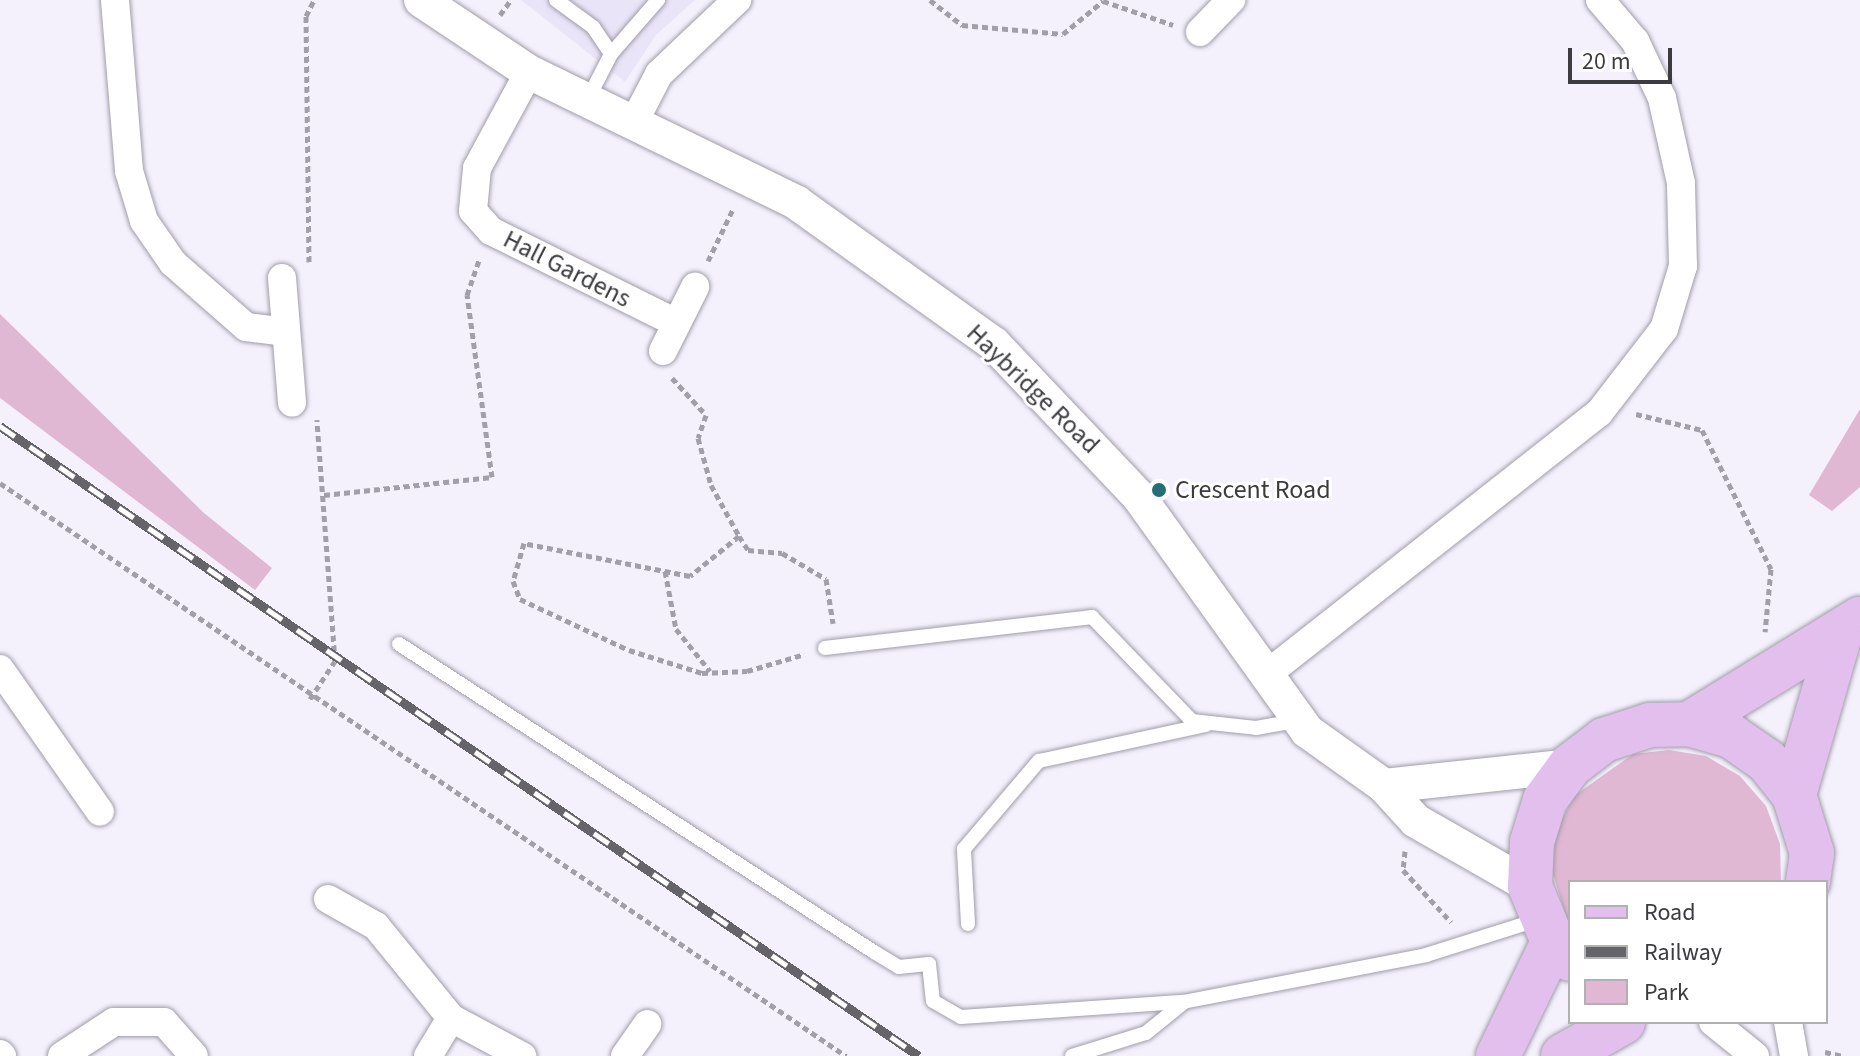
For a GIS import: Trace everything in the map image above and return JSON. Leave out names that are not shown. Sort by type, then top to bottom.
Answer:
[{"type":"main road","points":[[1689,724],[1854,626]]},
{"type":"main road","points":[[1794,795],[1854,626]]},
{"type":"main road","points":[[1498,1056],[1548,926],[1532,842],[1545,800],[1570,766],[1604,740],[1650,725],[1689,724],[1731,736],[1767,761],[1794,795],[1812,853],[1808,880]]},
{"type":"main road","points":[[1563,1056],[1619,1024]]},
{"type":"street","points":[[115,0],[129,171],[144,221],[173,263],[246,327],[285,332]]},
{"type":"street","name":"Haybridge Road","points":[[421,0],[529,72],[797,203],[994,344],[1139,497],[1267,674],[1297,721],[1384,786],[1416,821],[1548,926]]},
{"type":"street","points":[[634,122],[659,74],[737,0]]},
{"type":"street","points":[[1200,32],[1231,0]]},
{"type":"street","points":[[1267,674],[1610,399],[1664,329],[1683,266],[1681,183],[1662,98],[1635,41],[1600,0]]},
{"type":"street","name":"Hall Gardens","points":[[529,72],[477,168],[473,211],[491,231],[676,323]]},
{"type":"street","points":[[282,278],[292,403]]},
{"type":"street","points":[[663,351],[695,287]]},
{"type":"street","points":[[0,669],[100,812]]},
{"type":"street","points":[[1384,786],[1570,766]]},
{"type":"street","points":[[328,899],[376,926],[451,1018],[522,1056]]},
{"type":"street","points":[[428,1056],[451,1018]]},
{"type":"street","points":[[62,1056],[114,1022],[164,1022],[194,1056]]},
{"type":"street","points":[[625,1056],[647,1024]]},
{"type":"street","points":[[1715,1024],[1755,1056]]},
{"type":"street","points":[[1788,1024],[1794,1056]]},
{"type":"lane","points":[[556,0],[593,27],[611,54]]},
{"type":"lane","points":[[587,101],[611,54],[658,0]]},
{"type":"lane","points":[[831,648],[1092,617],[1192,721],[1256,728],[1297,721]]},
{"type":"lane","points":[[399,644],[874,952],[899,967],[929,964],[933,1001],[961,1017],[1183,1002],[1426,955],[1548,926]]},
{"type":"lane","points":[[968,924],[964,849],[1039,761],[1210,724]]},
{"type":"lane","points":[[1072,1056],[1146,1033],[1183,1002]]},
{"type":"path","points":[[930,0],[962,25],[1063,34],[1103,1],[1200,32]]},
{"type":"path","points":[[695,287],[747,180]]},
{"type":"path","points":[[324,495],[492,477],[467,295],[491,231]]},
{"type":"path","points":[[663,351],[675,385],[706,415],[698,438],[711,485],[748,550],[782,553],[826,579],[831,648],[747,671],[710,672],[629,650],[535,609],[513,581],[524,543],[690,576],[739,536]]},
{"type":"path","points":[[1610,399],[1630,413],[1702,430],[1771,569],[1763,649]]},
{"type":"path","points":[[0,483],[846,1056]]},
{"type":"path","points":[[665,571],[676,629],[710,672]]},
{"type":"path","points":[[1409,840],[1403,870],[1456,926]]},
{"type":"shaded area","points":[[521,0],[695,0],[656,35],[625,82]]},
{"type":"green space","points":[[0,314],[204,513],[272,568],[255,590],[0,398]]},
{"type":"green space","points":[[1860,409],[1860,487],[1832,511],[1809,495]]},
{"type":"green space","points":[[1669,750],[1706,756],[1740,776],[1766,806],[1780,844],[1781,880],[1568,880],[1568,923],[1550,865],[1557,829],[1574,796],[1633,754]]},
{"type":"railway","points":[[0,426],[919,1056]]},
{"type":"place","name":"Crescent Road","points":[[1159,490]]}]
